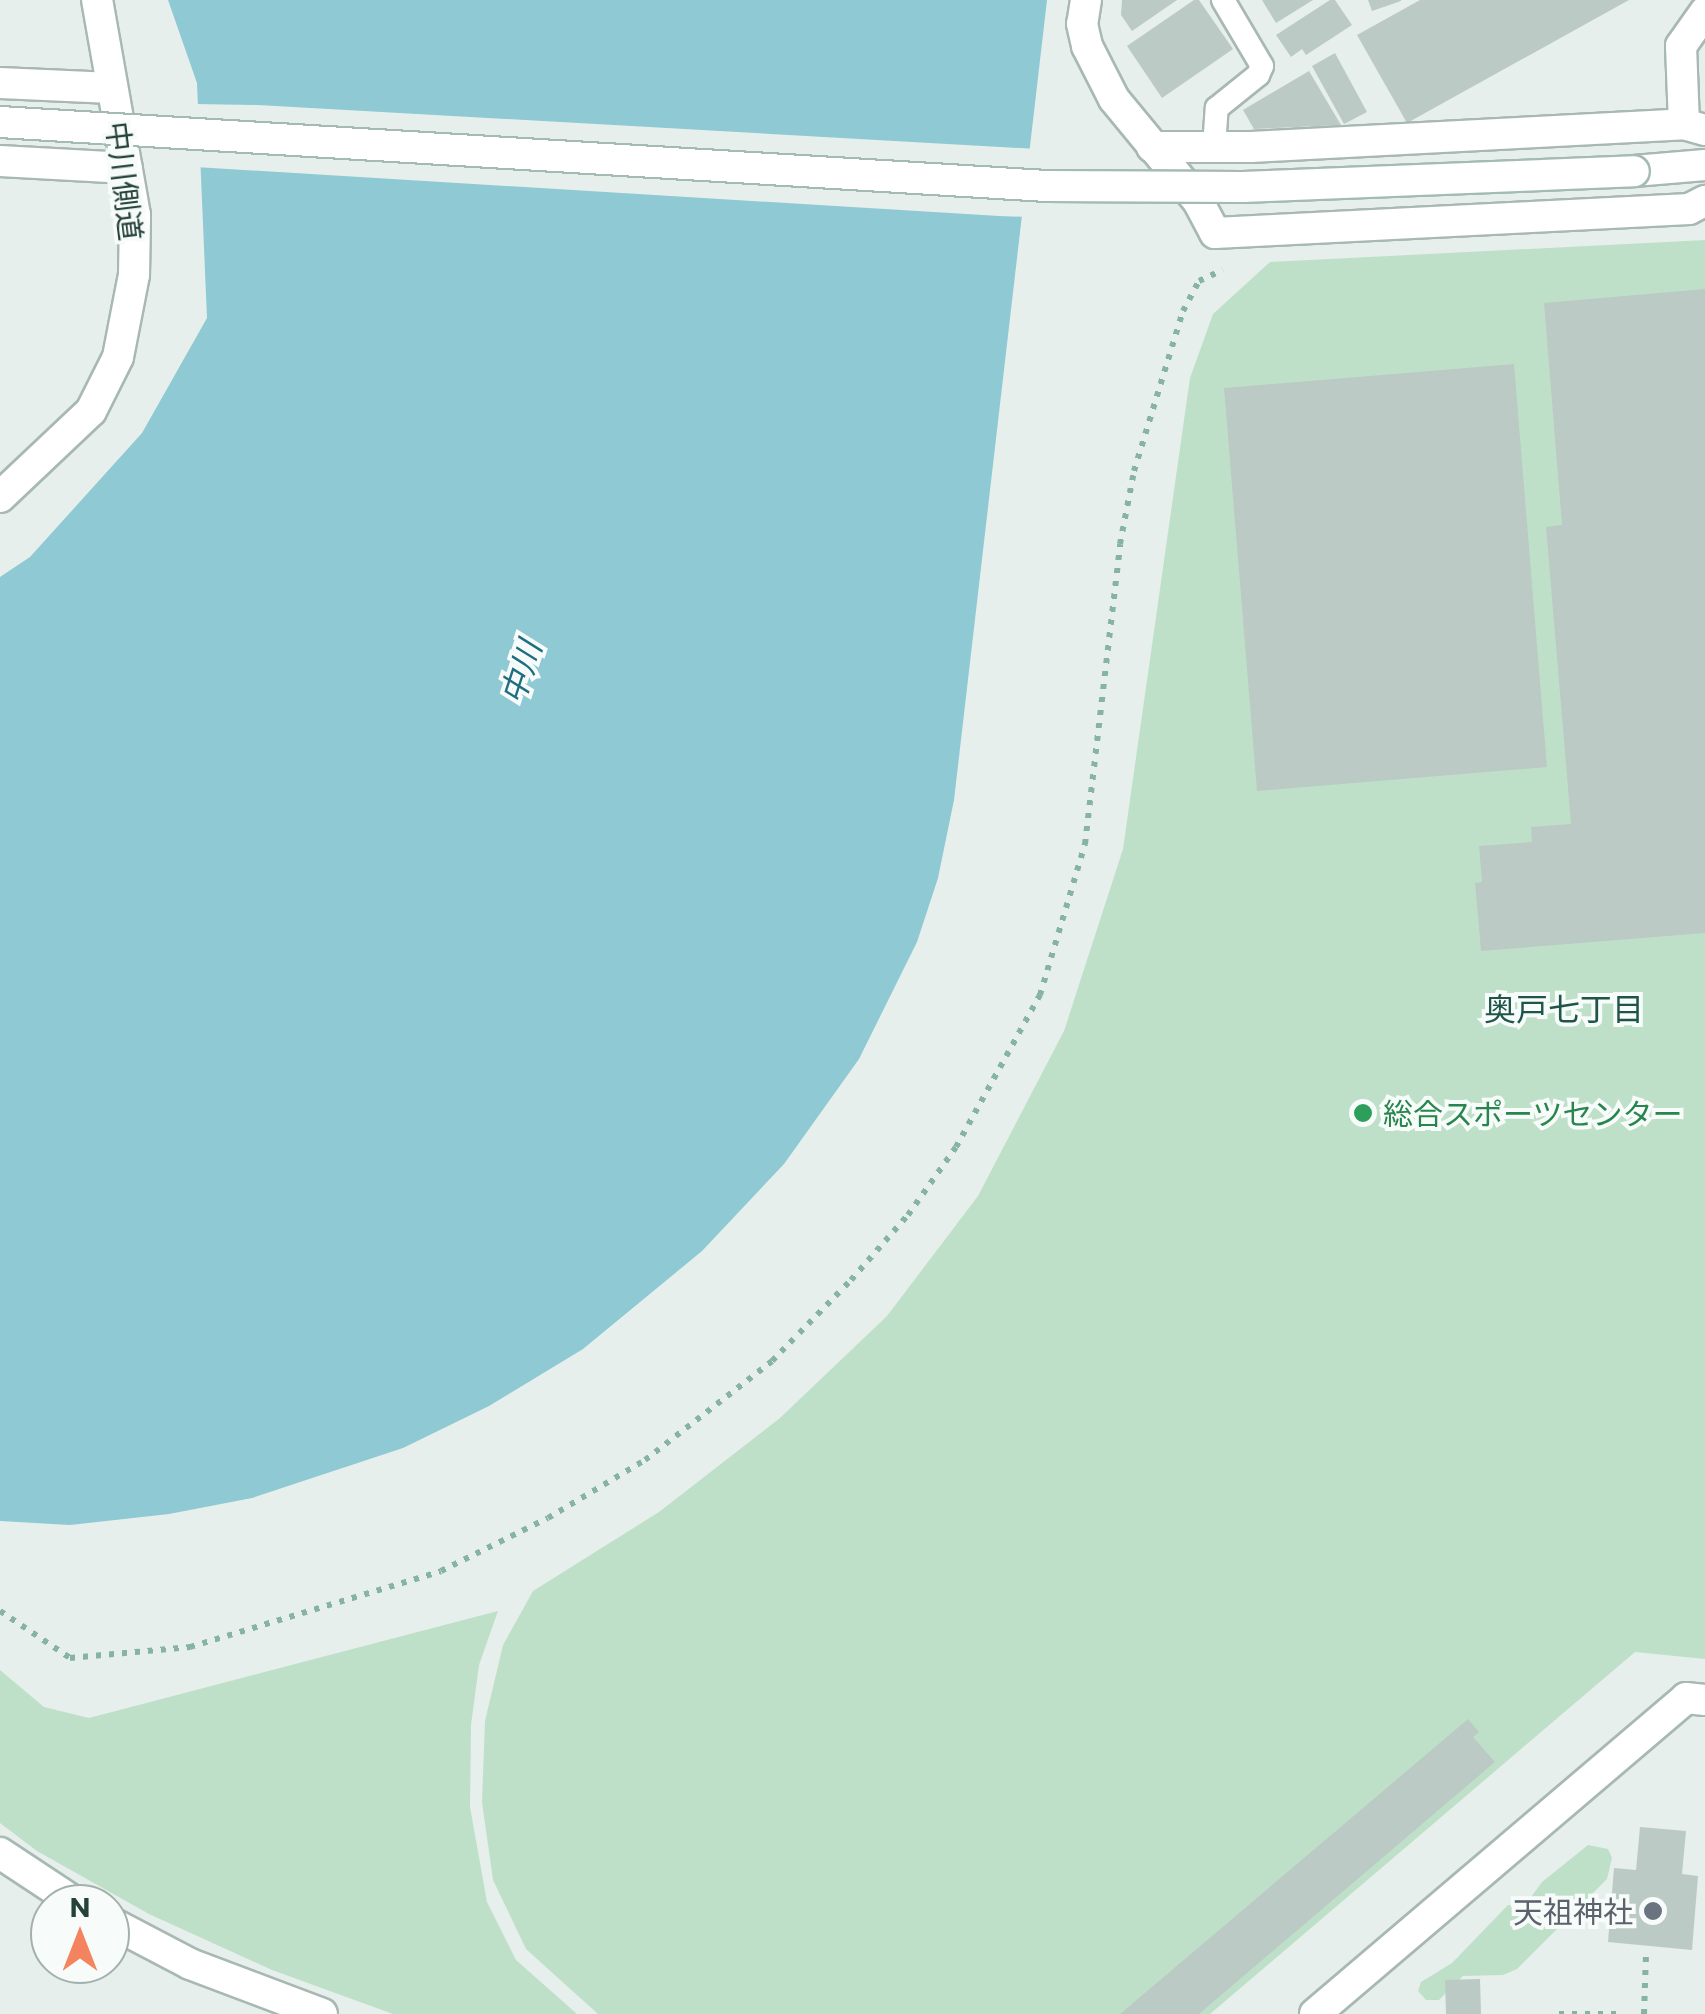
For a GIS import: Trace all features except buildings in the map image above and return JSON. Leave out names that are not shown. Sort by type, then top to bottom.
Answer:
[{"type":"street","name":"中川側道","points":[[0,497],[90,411],[118,357],[134,276],[136,215],[97,0]]},
{"type":"street","points":[[1086,0],[1082,24],[1087,46],[1114,99],[1198,201],[1215,233],[1689,208],[1705,201]]},
{"type":"street","points":[[1152,146],[1214,147],[1694,127],[1681,46],[1705,12]]},
{"type":"street","points":[[0,83],[112,88]]},
{"type":"street","points":[[0,122],[1047,186],[1243,186],[1634,171],[1705,164]]},
{"type":"street","points":[[0,161],[127,168]]},
{"type":"street","points":[[1315,2014],[1686,1698],[1705,1700]]},
{"type":"street","points":[[0,1853],[47,1884]]},
{"type":"street","points":[[130,1932],[190,1964],[322,2014]]},
{"type":"lane","points":[[1214,147],[1217,108],[1258,75],[1262,66],[1223,0]]},
{"type":"path","points":[[0,1611],[70,1658],[190,1646],[442,1571],[548,1518],[645,1460],[772,1361],[851,1280],[908,1215],[956,1146],[1040,995],[1085,844],[1120,544],[1134,471],[1182,311],[1199,281],[1235,265]]},
{"type":"path","points":[[1644,2014],[1646,1955]]},
{"type":"path","points":[[1559,2014],[1616,2014]]},
{"type":"green space","name":"総合スポーツセンター","points":[[1705,240],[1705,1659],[1635,1652],[1210,2014],[598,2014],[526,1949],[493,1880],[482,1802],[485,1721],[503,1645],[533,1591],[659,1512],[780,1418],[887,1316],[978,1196],[1064,1031],[1123,849],[1190,378],[1213,314],[1270,262]]},
{"type":"green space","points":[[498,1611],[479,1665],[471,1725],[470,1807],[487,1902],[516,1960],[577,2014],[393,2014],[272,1970],[149,1914],[130,1903],[130,1884],[96,1884],[37,1851],[0,1823],[0,1670],[44,1707],[89,1718]]},
{"type":"green space","points":[[1588,1845],[1608,1849],[1612,1858],[1607,1879],[1517,1969],[1503,1975],[1463,1976],[1439,2000],[1426,2000],[1418,1991],[1421,1982],[1452,1963],[1508,1905],[1526,1904],[1542,1882]]},
{"type":"water","name":"中川","points":[[168,0],[1047,0],[954,800],[938,878],[917,942],[859,1059],[784,1164],[702,1251],[583,1349],[489,1406],[403,1448],[252,1498],[169,1514],[70,1525],[0,1521],[0,577],[30,557],[142,433],[207,318],[197,83]]},
{"type":"pier","points":[[193,104],[1037,149],[1029,217],[999,216],[195,167]]},
{"type":"place","name":"総合スポーツセンター","points":[[1363,1113]]},
{"type":"place","name":"天祖神社","points":[[1653,1911]]},
{"type":"district","name":"奥戸七丁目","points":[[1564,1008]]}]
